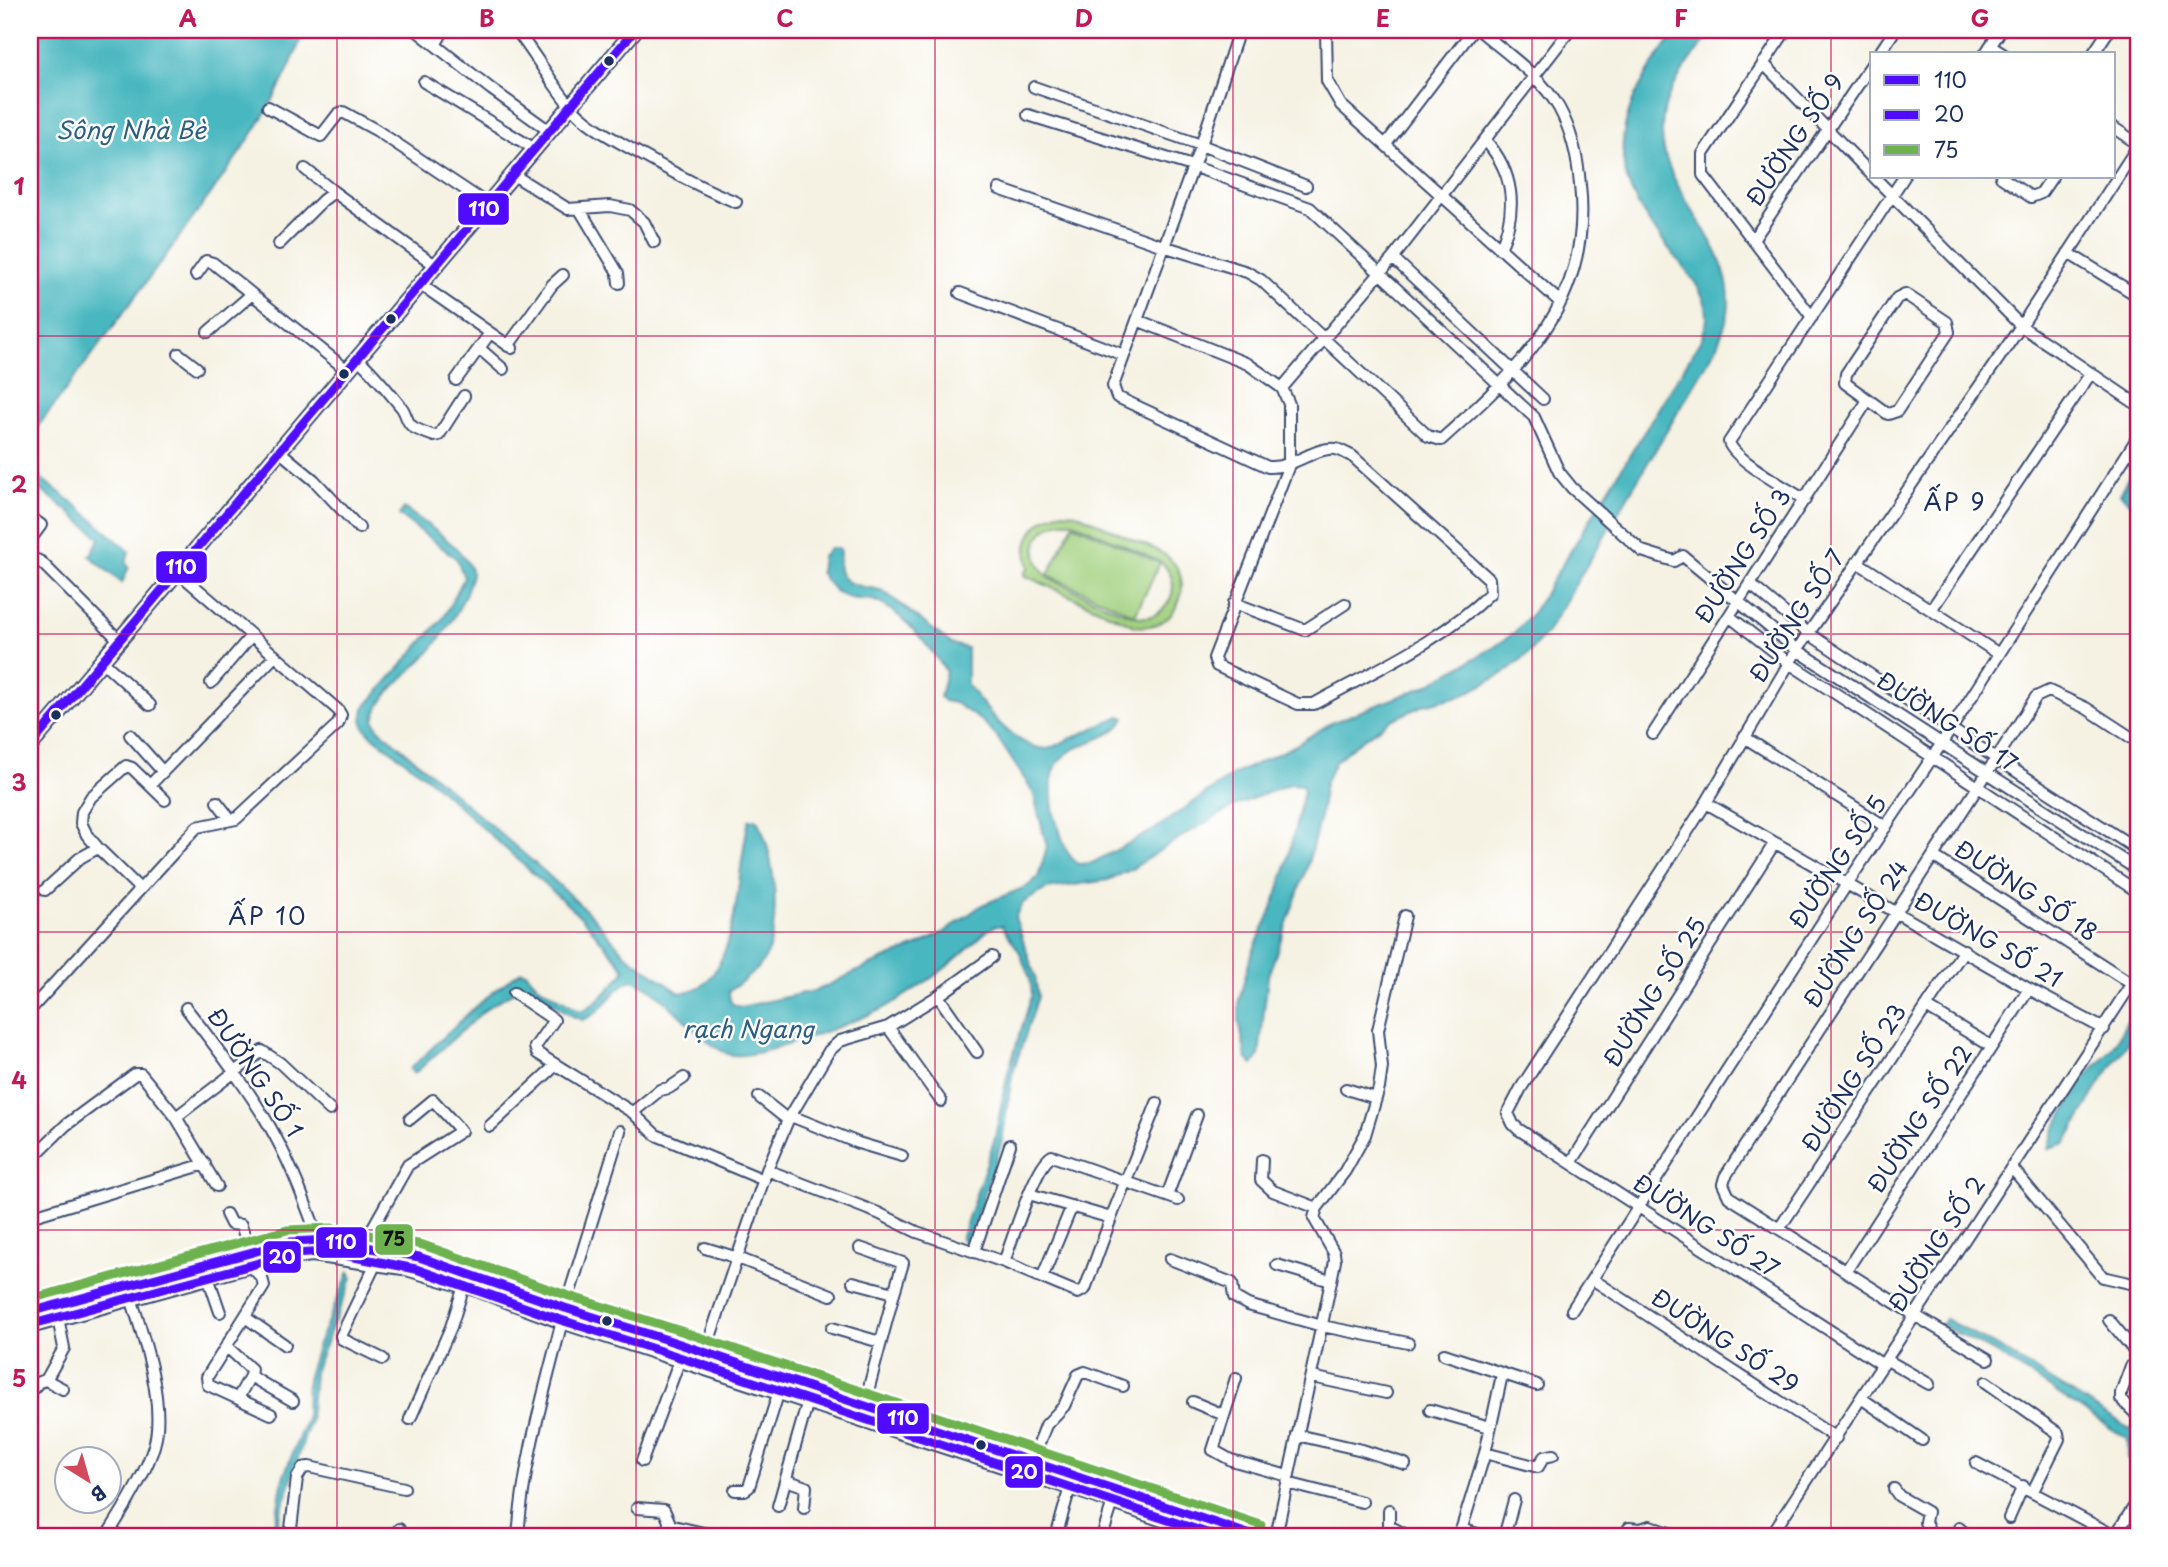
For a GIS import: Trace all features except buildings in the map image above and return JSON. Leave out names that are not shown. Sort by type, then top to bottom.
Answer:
[{"type":"main road","points":[[30,746],[635,30]]},
{"type":"main road","points":[[30,1326],[208,1277],[290,1242],[319,1240],[363,1245],[419,1257],[680,1359],[808,1401],[1032,1462],[1258,1537]]},
{"type":"main road","points":[[30,1312],[250,1259],[312,1254],[402,1267],[563,1315],[705,1352],[864,1406],[1189,1533],[1214,1537]]},
{"type":"street","points":[[416,30],[548,130]]},
{"type":"street","points":[[435,45],[444,30]]},
{"type":"street","points":[[516,30],[570,105],[591,124],[710,192],[736,202]]},
{"type":"street","points":[[1137,320],[1248,364],[1282,388],[1289,404],[1289,465],[1214,658],[1219,667],[1298,704],[1314,704],[1450,628],[1490,593],[1489,579],[1352,456],[1338,449],[1326,450],[1289,465],[1263,465],[1117,397],[1113,386],[1239,30]]},
{"type":"street","points":[[1326,30],[1326,81],[1341,105],[1560,302]]},
{"type":"street","points":[[1386,144],[1473,30]]},
{"type":"street","points":[[999,189],[1247,272],[1261,281],[1434,440],[1441,440],[1501,385],[1544,335],[1572,276],[1579,253],[1582,199],[1579,173],[1576,154],[1559,108],[1534,77],[1479,30]]},
{"type":"street","points":[[1282,388],[1381,274],[1570,30]]},
{"type":"street","points":[[1786,30],[1703,154],[1703,175],[1812,317]]},
{"type":"street","points":[[1880,52],[1895,30]]},
{"type":"street","points":[[1988,50],[2001,30]]},
{"type":"street","points":[[2094,52],[2109,30]]},
{"type":"street","points":[[1763,63],[1870,173]]},
{"type":"street","name":"ĐƯỜNG SỐ 9","points":[[1753,240],[1870,67]]},
{"type":"street","points":[[424,82],[533,148]]},
{"type":"street","points":[[1034,87],[1200,145],[1306,186]]},
{"type":"street","points":[[268,107],[321,136],[338,114],[343,112],[376,130],[487,204]]},
{"type":"street","points":[[1028,115],[1192,166],[1310,208],[1534,417],[1559,472],[1572,488],[1642,551],[1674,561],[1683,556],[1739,601]]},
{"type":"street","points":[[2116,129],[2138,145]]},
{"type":"street","points":[[1485,140],[1500,158],[1511,197],[1511,217],[1500,249]]},
{"type":"street","name":"ĐƯỜNG SỐ 7","points":[[1510,1118],[1509,1109],[1521,1088],[1706,803],[1797,650],[2021,326],[2138,145]]},
{"type":"street","points":[[305,169],[435,265]]},
{"type":"street","points":[[512,174],[568,209],[610,206],[630,210],[644,222],[654,242]]},
{"type":"street","points":[[1875,178],[2021,326],[2138,405]]},
{"type":"street","points":[[1805,500],[1737,454],[1729,446],[1731,438],[1903,178]]},
{"type":"street","points":[[2002,178],[2031,197],[2041,193],[2051,178]]},
{"type":"street","points":[[279,244],[334,192]]},
{"type":"street","points":[[580,210],[618,273],[619,283]]},
{"type":"street","points":[[2068,253],[2138,295]]},
{"type":"street","points":[[1393,258],[1543,399]]},
{"type":"street","points":[[196,275],[206,261],[213,262],[252,294],[352,364],[376,375],[380,384],[404,410],[407,422],[413,427],[434,436],[439,435],[464,397]]},
{"type":"street","points":[[420,284],[510,347],[552,285],[563,275]]},
{"type":"street","points":[[960,293],[1125,355]]},
{"type":"street","points":[[208,332],[252,294]]},
{"type":"street","points":[[1905,294],[1947,323],[1949,332],[1897,411],[1888,414],[1868,400],[1845,383],[1846,374],[1897,298],[1905,294]]},
{"type":"street","points":[[456,380],[490,333]]},
{"type":"street","points":[[479,348],[503,369]]},
{"type":"street","points":[[179,354],[197,368]]},
{"type":"street","points":[[1931,610],[2091,373]]},
{"type":"street","name":"ĐƯỜNG SỐ 3","points":[[1653,734],[1868,400]]},
{"type":"street","name":"ĐƯỜNG SỐ 5","points":[[1573,1310],[1933,756],[1947,747],[1999,654],[2138,437]]},
{"type":"street","points":[[279,452],[314,480],[359,528]]},
{"type":"street","points":[[30,517],[41,525],[30,540]]},
{"type":"street","points":[[32,559],[120,640]]},
{"type":"street","points":[[1857,562],[1999,654]]},
{"type":"street","points":[[30,1010],[197,827],[231,820],[242,814],[338,724],[341,715],[338,710],[178,572]]},
{"type":"street","name":"ĐƯỜNG SỐ 17","points":[[1750,584],[1808,633],[2138,850]]},
{"type":"street","name":"ĐƯỜNG SỐ 17","points":[[1739,601],[1797,650],[2138,870]]},
{"type":"street","points":[[1234,603],[1306,630],[1345,604]]},
{"type":"street","points":[[1729,616],[1789,663],[2138,892]]},
{"type":"street","points":[[211,683],[251,636]]},
{"type":"street","points":[[150,785],[274,657]]},
{"type":"street","points":[[102,662],[150,705]]},
{"type":"street","name":"ĐƯỜNG SỐ 24","points":[[1779,1229],[1730,1197],[1723,1184],[1725,1177],[2036,697],[2049,691],[2086,708],[2138,742]]},
{"type":"street","points":[[130,735],[163,772]]},
{"type":"street","points":[[1744,737],[1886,827]]},
{"type":"street","points":[[139,888],[87,835],[82,822],[82,812],[91,797],[126,766],[132,768],[165,800]]},
{"type":"street","points":[[217,802],[231,820]]},
{"type":"street","name":"ĐƯỜNG SỐ 21","points":[[1706,803],[2029,989],[2104,1029]]},
{"type":"street","name":"ĐƯỜNG SỐ 25","points":[[1571,1163],[1774,844]]},
{"type":"street","points":[[46,890],[80,858],[98,848]]},
{"type":"street","name":"ĐƯỜNG SỐ 18","points":[[1933,856],[2132,984]]},
{"type":"street","points":[[1276,1537],[1312,1377],[1335,1257],[1315,1222],[1317,1208],[1359,1149],[1376,1098],[1382,1067],[1378,1030],[1405,916]]},
{"type":"street","name":"ĐƯỜNG SỐ 23","points":[[1779,1229],[1964,950]]},
{"type":"street","points":[[705,1352],[766,1175],[790,1118],[829,1051],[836,1044],[888,1027],[992,957]]},
{"type":"street","name":"ĐƯỜNG SỐ 2","points":[[1770,1537],[2138,974]]},
{"type":"street","name":"ĐƯỜNG SỐ 22","points":[[1846,1271],[2029,989]]},
{"type":"street","points":[[514,993],[554,1020],[535,1048],[537,1053],[633,1112],[656,1135],[878,1213],[917,1232],[1004,1262],[1078,1293],[1082,1292],[1157,1103]]},
{"type":"street","points":[[937,996],[977,1052]]},
{"type":"street","points":[[1926,1007],[1991,1046]]},
{"type":"street","name":"ĐƯỜNG SỐ 1","points":[[186,1008],[275,1136],[319,1240]]},
{"type":"street","points":[[888,1027],[941,1101]]},
{"type":"street","points":[[176,1117],[262,1051],[280,1063],[330,1110]]},
{"type":"street","points":[[490,1126],[556,1065]]},
{"type":"street","points":[[30,1160],[66,1125],[135,1074],[141,1074],[176,1117],[217,1186]]},
{"type":"street","points":[[633,1112],[660,1090],[669,1088],[684,1078]]},
{"type":"street","points":[[1346,1089],[1376,1098]]},
{"type":"street","points":[[759,1097],[790,1118],[902,1156]]},
{"type":"street","points":[[363,1245],[408,1165],[461,1130],[433,1100],[410,1119]]},
{"type":"street","points":[[1004,1262],[1029,1194],[1044,1163],[1052,1156],[1172,1198],[1197,1115]]},
{"type":"street","name":"ĐƯỜNG SỐ 27","points":[[1510,1118],[1518,1129],[1639,1207],[1885,1362],[1898,1366],[1929,1384]]},
{"type":"street","points":[[518,1537],[528,1458],[563,1315],[620,1131]]},
{"type":"street","points":[[974,1252],[1010,1145]]},
{"type":"street","points":[[1262,1160],[1263,1183],[1273,1191],[1317,1208]]},
{"type":"street","points":[[30,1217],[205,1164]]},
{"type":"street","points":[[2012,1168],[2103,1277],[2138,1285]]},
{"type":"street","points":[[1029,1194],[1111,1218]]},
{"type":"street","points":[[1042,1278],[1072,1206]]},
{"type":"street","points":[[226,1214],[230,1224],[242,1226],[250,1259],[264,1286],[206,1381],[208,1385],[271,1414]]},
{"type":"street","points":[[1779,1229],[1942,1333],[1989,1359]]},
{"type":"street","points":[[705,1248],[831,1295]]},
{"type":"street","points":[[860,1248],[902,1262],[864,1406]]},
{"type":"street","points":[[1170,1259],[1232,1283],[1234,1297],[1248,1305],[1322,1326],[1408,1343]]},
{"type":"street","points":[[376,1263],[341,1336],[342,1339],[383,1359]]},
{"type":"street","points":[[1277,1265],[1331,1281]]},
{"type":"street","points":[[208,1277],[220,1312]]},
{"type":"street","name":"ĐƯỜNG SỐ 29","points":[[1592,1279],[1836,1438]]},
{"type":"street","points":[[853,1282],[894,1293]]},
{"type":"street","points":[[410,1419],[451,1327],[464,1286]]},
{"type":"street","points":[[106,1537],[154,1448],[157,1429],[154,1389],[146,1344],[131,1298]]},
{"type":"street","points":[[245,1317],[285,1345]]},
{"type":"street","points":[[46,1380],[65,1344],[58,1318]]},
{"type":"street","points":[[2109,1320],[2138,1355]]},
{"type":"street","points":[[832,1328],[880,1342]]},
{"type":"street","points":[[227,1347],[250,1367],[250,1376],[238,1398]]},
{"type":"street","points":[[1444,1354],[1537,1385]]},
{"type":"street","points":[[642,1461],[680,1359]]},
{"type":"street","points":[[2131,1366],[2120,1393],[2121,1399],[2138,1416]]},
{"type":"street","points":[[1032,1462],[1046,1425],[1064,1406],[1078,1375],[1085,1372],[1123,1386]]},
{"type":"street","points":[[1488,1537],[1460,1533],[1485,1453],[1502,1375]]},
{"type":"street","points":[[250,1376],[293,1401]]},
{"type":"street","points":[[1312,1377],[1386,1393]]},
{"type":"street","points":[[1236,1378],[1214,1451],[1231,1461],[1362,1502]]},
{"type":"street","points":[[30,1392],[39,1382],[46,1380],[63,1389]]},
{"type":"street","points":[[1986,1382],[2058,1433],[2059,1438],[2009,1518]]},
{"type":"street","points":[[735,1490],[749,1487],[779,1391]]},
{"type":"street","points":[[1861,1398],[1922,1440]]},
{"type":"street","points":[[778,1506],[808,1401]]},
{"type":"street","points":[[1193,1402],[1224,1415]]},
{"type":"street","points":[[1430,1410],[1490,1427]]},
{"type":"street","points":[[1297,1435],[1362,1450],[1405,1464]]},
{"type":"street","points":[[1485,1453],[1538,1467],[1544,1457],[1553,1455]]},
{"type":"street","points":[[1976,1462],[2115,1536],[2138,1501]]},
{"type":"street","points":[[290,1537],[297,1478],[303,1468],[309,1467],[404,1488]]},
{"type":"street","points":[[786,1480],[806,1487],[804,1507]]},
{"type":"street","points":[[1056,1537],[1070,1487]]},
{"type":"street","points":[[1894,1489],[1899,1496],[1927,1512],[1925,1522],[1930,1532],[1928,1537]]},
{"type":"street","points":[[1504,1537],[1514,1500]]},
{"type":"street","points":[[1102,1537],[1113,1502]]},
{"type":"street","points":[[637,1508],[664,1510],[668,1531],[721,1537]]},
{"type":"street","points":[[1389,1510],[1389,1526],[1405,1537]]},
{"type":"street","points":[[1624,1537],[1629,1528],[1635,1530],[1650,1526],[1680,1537]]},
{"type":"street","points":[[1959,1528],[1969,1537]]},
{"type":"green space","points":[[1062,512],[1076,513],[1169,558],[1178,570],[1182,584],[1180,598],[1173,612],[1156,624],[1135,626],[1024,575],[1029,567],[1027,548],[1032,532],[1053,515]],"holes":[[[1061,522],[1073,522],[1161,562],[1173,583],[1171,597],[1165,607],[1151,616],[1138,617],[1050,578],[1038,562],[1036,546],[1039,538],[1052,526]]]},
{"type":"green space","points":[[1073,524],[1160,563],[1135,615],[1048,575]]},
{"type":"water","name":"Sông Nhà Bè","points":[[30,30],[304,30],[284,79],[243,148],[30,437]]},
{"type":"water","name":"rạch Ngang","points":[[1677,30],[1713,30],[1674,86],[1665,107],[1662,134],[1667,160],[1676,183],[1716,252],[1725,276],[1729,308],[1716,348],[1546,634],[1527,655],[1503,674],[1463,695],[1424,705],[1389,721],[1335,762],[1325,783],[1320,817],[1307,867],[1268,976],[1259,1056],[1253,1065],[1246,1058],[1239,1021],[1239,1000],[1250,958],[1272,909],[1285,871],[1304,790],[1302,785],[1290,784],[1239,804],[1130,870],[1108,880],[1046,889],[1023,903],[1015,917],[1035,976],[1038,997],[1012,1075],[1002,1141],[968,1242],[961,1239],[995,1138],[1008,1072],[1032,995],[1030,978],[1019,951],[1002,926],[995,926],[987,931],[938,973],[885,1007],[780,1047],[740,1055],[728,1054],[704,1038],[655,992],[632,980],[619,989],[597,1012],[582,1020],[537,993],[515,991],[487,1008],[414,1074],[410,1069],[477,1005],[521,971],[526,972],[537,985],[581,1011],[605,993],[625,969],[583,919],[430,780],[365,728],[362,720],[364,708],[444,617],[464,578],[457,559],[399,515],[404,508],[454,546],[472,574],[461,604],[444,633],[383,700],[374,720],[378,728],[545,872],[593,917],[625,954],[680,993],[703,985],[719,964],[732,925],[749,820],[756,819],[763,832],[772,870],[775,912],[773,932],[769,950],[762,963],[729,991],[730,1000],[741,1007],[818,990],[919,945],[946,931],[982,905],[1028,886],[1038,877],[1047,847],[1033,792],[997,737],[983,722],[955,703],[944,701],[940,697],[946,671],[923,641],[896,613],[873,600],[846,597],[828,583],[820,572],[822,557],[830,548],[839,548],[839,570],[846,580],[883,591],[952,644],[967,648],[967,684],[1002,726],[1024,742],[1048,749],[1120,716],[1125,718],[1116,729],[1068,753],[1058,762],[1053,775],[1052,801],[1055,818],[1067,850],[1078,864],[1092,863],[1152,831],[1234,774],[1294,746],[1331,723],[1426,686],[1496,646],[1515,632],[1533,612],[1702,338],[1707,318],[1703,298],[1694,280],[1646,218],[1628,182],[1623,163],[1623,142],[1631,106],[1648,72]]},
{"type":"water","points":[[2138,458],[2138,509],[2120,494]]},
{"type":"water","points":[[30,470],[129,551],[126,564],[129,567],[122,583],[90,556],[100,538],[30,483]]},
{"type":"water","points":[[2138,1000],[2138,1028],[2097,1088],[2066,1143],[2049,1148],[2055,1128],[2085,1077],[2113,1048]]},
{"type":"water","points":[[349,1272],[352,1278],[314,1372],[310,1420],[273,1537],[263,1537],[275,1524],[283,1478],[306,1419],[307,1379],[318,1344]]},
{"type":"water","points":[[1945,1319],[2001,1349],[2130,1429],[2138,1424],[2138,1438],[2133,1451],[2138,1457],[2138,1466],[2127,1459],[2127,1439],[1998,1354],[1941,1325]]},
{"type":"transit line","name":"110","points":[[30,746],[635,30]]},
{"type":"transit line","name":"75","points":[[30,1299],[287,1230],[331,1228],[423,1245],[569,1296],[1261,1525]]},
{"type":"transit line","name":"110","points":[[30,1312],[290,1242],[329,1240],[419,1257],[565,1308],[1257,1537]]},
{"type":"transit line","name":"20","points":[[33,1324],[292,1254],[328,1252],[416,1269],[561,1320],[1219,1537]]},
{"type":"district","name":"ẤP 9","points":[[1955,503]]},
{"type":"district","name":"ẤP 10","points":[[268,917]]}]
